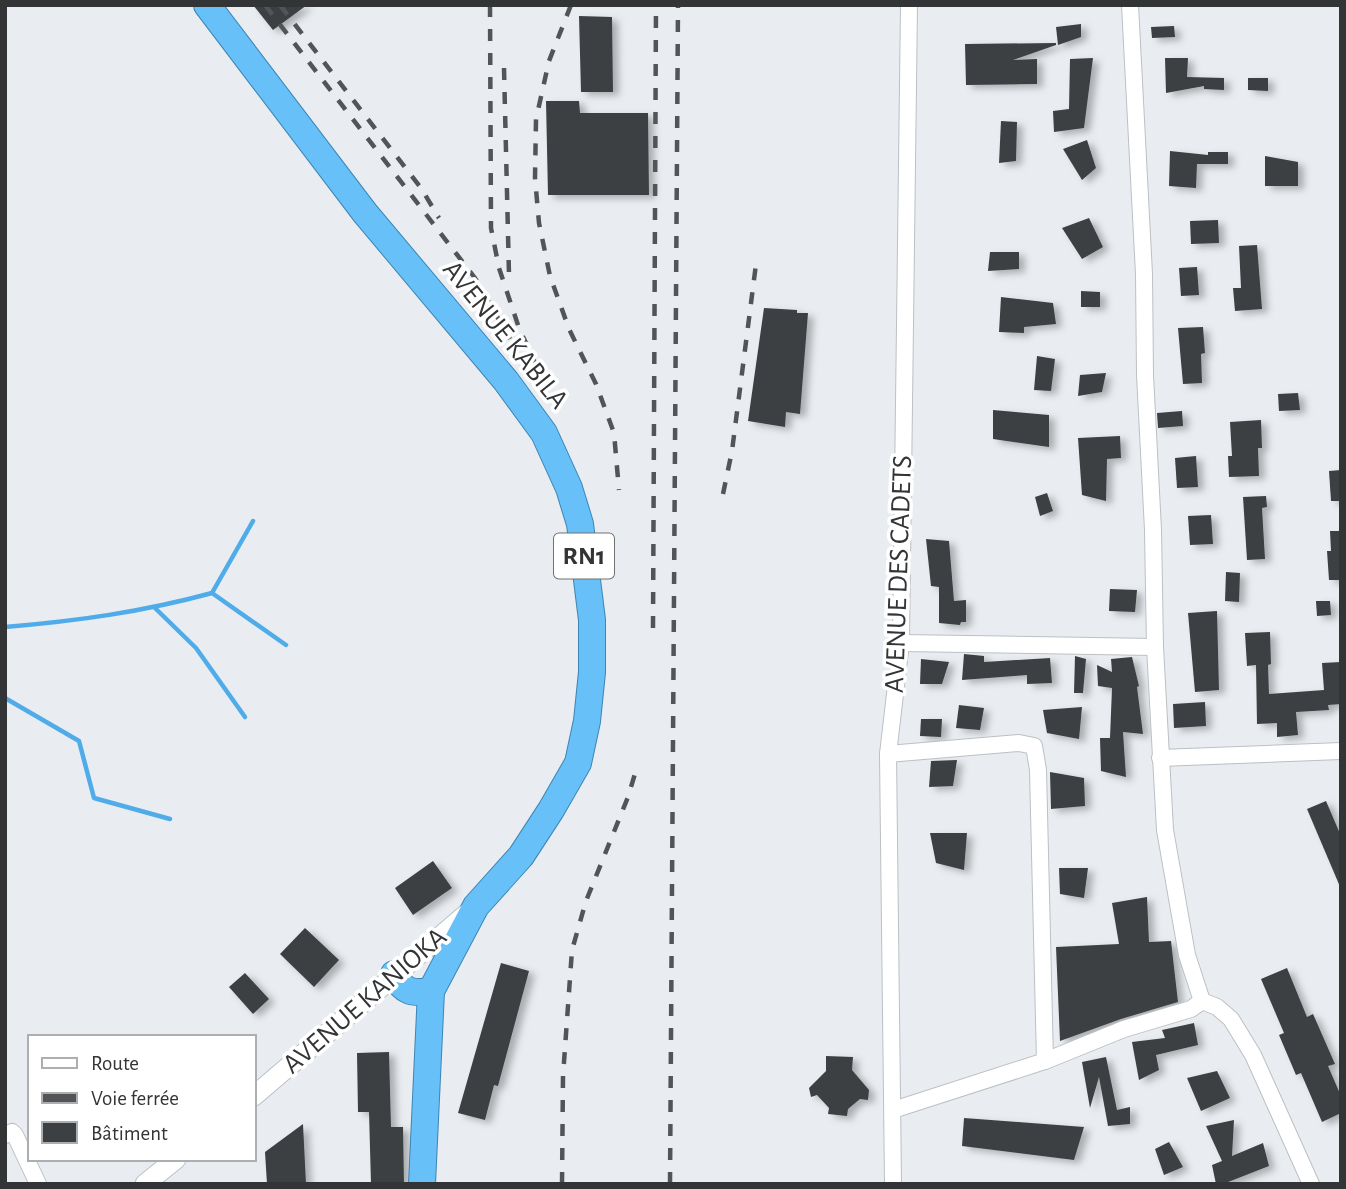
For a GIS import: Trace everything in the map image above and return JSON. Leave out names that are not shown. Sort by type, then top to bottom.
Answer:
[{"type":"highway","name":"AVENUE KABILA","points":[[207,5],[365,213],[529,412],[544,433],[569,488],[580,524],[592,620],[592,659],[587,721],[578,763],[521,856],[476,906],[431,991],[422,1184]]},
{"type":"highway","points":[[394,974],[398,983],[408,992],[431,991]]},
{"type":"street","name":"AVENUE DES CADETS","points":[[893,1184],[888,754],[901,643],[909,5]]},
{"type":"street","points":[[1130,5],[1144,274],[1144,374],[1165,830],[1187,955],[1202,1001]]},
{"type":"street","points":[[901,643],[1155,647]]},
{"type":"street","points":[[888,754],[1019,743],[1034,746],[1038,770],[1045,1061]]},
{"type":"street","points":[[1160,758],[1341,751]]},
{"type":"street","name":"AVENUE KANIOKA","points":[[256,1094],[476,906]]},
{"type":"street","points":[[893,1110],[1045,1061],[1124,1029],[1191,1009],[1202,1001]]},
{"type":"street","points":[[1202,1001],[1217,1007],[1231,1019],[1253,1055],[1311,1184]]},
{"type":"street","points":[[5,1135],[12,1132],[15,1135],[38,1184]]},
{"type":"street","points":[[145,1184],[174,1161]]},
{"type":"building","points":[[253,5],[307,5],[273,30]]},
{"type":"building","points":[[579,16],[612,17],[613,92],[581,92]]},
{"type":"building","points":[[1081,24],[1081,37],[1058,45],[1056,27]]},
{"type":"building","points":[[1174,26],[1175,37],[1152,38],[1151,27]]},
{"type":"building","points":[[1056,43],[1013,60],[1037,59],[1037,84],[966,85],[965,44]]},
{"type":"building","points":[[1093,58],[1084,128],[1054,132],[1053,111],[1069,109],[1070,59]]},
{"type":"building","points":[[1165,58],[1188,58],[1187,77],[1224,78],[1224,90],[1204,89],[1204,86],[1166,93]]},
{"type":"building","points":[[1248,78],[1268,78],[1268,91],[1248,90]]},
{"type":"building","points":[[546,101],[579,101],[580,113],[648,113],[649,195],[548,195]]},
{"type":"building","points":[[1001,121],[1017,122],[1016,161],[999,163]]},
{"type":"building","points":[[1087,140],[1096,168],[1082,180],[1063,149]]},
{"type":"building","points":[[1170,151],[1208,155],[1208,152],[1228,152],[1228,164],[1197,164],[1196,188],[1169,186]]},
{"type":"building","points":[[1265,156],[1298,162],[1298,186],[1265,186]]},
{"type":"building","points":[[1089,218],[1103,247],[1082,259],[1062,228]]},
{"type":"building","points":[[1218,220],[1219,243],[1191,244],[1190,221]]},
{"type":"building","points":[[1257,245],[1262,309],[1235,311],[1233,288],[1241,288],[1239,246]]},
{"type":"building","points":[[990,252],[1019,252],[1019,269],[988,271]]},
{"type":"building","points":[[1197,267],[1199,295],[1181,296],[1179,268]]},
{"type":"building","points":[[1081,291],[1100,292],[1100,307],[1081,307]]},
{"type":"building","points":[[1001,297],[1053,303],[1056,324],[1024,327],[1024,333],[999,332]]},
{"type":"building","points":[[764,308],[808,313],[800,414],[786,412],[785,427],[748,421]]},
{"type":"building","points":[[1203,327],[1205,353],[1201,354],[1202,383],[1183,384],[1178,328]]},
{"type":"building","points":[[1037,356],[1055,359],[1051,391],[1034,390]]},
{"type":"building","points":[[1106,373],[1102,392],[1078,396],[1080,375]]},
{"type":"building","points":[[1298,393],[1300,410],[1279,411],[1278,394]]},
{"type":"building","points":[[993,410],[1049,415],[1049,447],[993,439]]},
{"type":"building","points":[[1182,411],[1183,426],[1158,428],[1157,413]]},
{"type":"building","points":[[1261,420],[1259,476],[1229,477],[1228,456],[1232,456],[1230,422]]},
{"type":"building","points":[[1120,436],[1121,458],[1107,459],[1106,501],[1082,495],[1078,438]]},
{"type":"building","points":[[1196,456],[1198,487],[1177,488],[1175,458]]},
{"type":"building","points":[[1341,470],[1341,501],[1331,501],[1329,471]]},
{"type":"building","points":[[1047,493],[1053,511],[1040,516],[1035,497]]},
{"type":"building","points":[[1266,496],[1267,507],[1262,508],[1265,559],[1247,560],[1243,497]]},
{"type":"building","points":[[1211,515],[1213,544],[1190,545],[1188,516]]},
{"type":"building","points":[[1330,531],[1341,531],[1341,580],[1329,580],[1327,551],[1331,551]]},
{"type":"building","points":[[926,539],[949,541],[954,601],[966,600],[966,622],[961,622],[960,625],[939,623],[939,587],[931,586]]},
{"type":"building","points":[[1226,572],[1240,573],[1239,602],[1225,601]]},
{"type":"building","points":[[1110,589],[1137,590],[1135,612],[1109,611]]},
{"type":"building","points":[[1316,601],[1330,601],[1331,615],[1317,616]]},
{"type":"building","points":[[1217,611],[1219,690],[1195,692],[1188,613]]},
{"type":"building","points":[[1270,632],[1269,694],[1324,690],[1322,663],[1341,662],[1341,704],[1328,705],[1329,710],[1296,712],[1298,735],[1277,737],[1277,723],[1257,724],[1256,665],[1247,666],[1245,633]]},
{"type":"building","points":[[964,654],[984,656],[984,662],[1050,658],[1052,683],[1027,684],[1027,675],[962,680]]},
{"type":"building","points":[[1075,656],[1086,659],[1083,693],[1074,693]]},
{"type":"building","points":[[1132,657],[1139,686],[1143,734],[1123,732],[1126,777],[1101,771],[1100,738],[1110,738],[1112,688],[1098,686],[1097,665],[1112,672],[1111,659]]},
{"type":"building","points":[[921,659],[949,662],[942,684],[920,684]]},
{"type":"building","points":[[1205,702],[1206,726],[1174,728],[1173,704]]},
{"type":"building","points":[[959,705],[984,708],[980,730],[956,728]]},
{"type":"building","points":[[1082,707],[1079,739],[1047,733],[1043,710]]},
{"type":"building","points":[[921,719],[942,719],[941,737],[920,736]]},
{"type":"building","points":[[957,760],[953,786],[929,787],[931,761]]},
{"type":"building","points":[[1050,772],[1084,778],[1085,806],[1051,809]]},
{"type":"building","points":[[1326,801],[1341,836],[1341,889],[1307,809]]},
{"type":"building","points":[[930,833],[967,833],[964,870],[936,863]]},
{"type":"building","points":[[433,861],[452,888],[413,915],[395,888]]},
{"type":"building","points":[[1059,868],[1088,868],[1084,898],[1060,894]]},
{"type":"building","points":[[1147,897],[1149,942],[1171,941],[1178,1002],[1060,1041],[1056,947],[1119,944],[1112,903]]},
{"type":"building","points":[[305,928],[339,960],[314,987],[280,954]]},
{"type":"building","points":[[501,963],[529,971],[498,1086],[494,1085],[485,1120],[458,1113]]},
{"type":"building","points":[[1287,968],[1307,1017],[1313,1014],[1335,1064],[1328,1066],[1341,1096],[1341,1113],[1322,1122],[1301,1073],[1296,1075],[1279,1035],[1284,1033],[1261,979]]},
{"type":"building","points":[[245,973],[269,999],[253,1014],[229,987]]},
{"type":"building","points":[[1194,1023],[1198,1045],[1156,1055],[1159,1070],[1139,1080],[1132,1042],[1165,1038],[1162,1030]]},
{"type":"building","points":[[389,1052],[391,1127],[403,1127],[404,1184],[371,1184],[369,1112],[358,1112],[357,1053]]},
{"type":"building","points":[[826,1056],[853,1057],[852,1070],[869,1090],[868,1100],[860,1099],[848,1109],[847,1116],[828,1114],[829,1108],[817,1095],[811,1097],[809,1088],[826,1071]]},
{"type":"building","points":[[1106,1057],[1117,1110],[1130,1107],[1130,1124],[1108,1126],[1099,1077],[1090,1108],[1082,1062]]},
{"type":"building","points":[[1217,1071],[1230,1098],[1201,1111],[1187,1078]]},
{"type":"building","points":[[964,1118],[1084,1127],[1074,1160],[962,1146]]},
{"type":"building","points":[[1234,1120],[1232,1156],[1263,1143],[1269,1166],[1223,1184],[1216,1184],[1212,1165],[1222,1161],[1206,1126]]},
{"type":"building","points":[[303,1124],[306,1184],[267,1184],[265,1152]]},
{"type":"building","points":[[1169,1142],[1183,1167],[1164,1175],[1155,1149]]},
{"type":"waterway","points":[[212,593],[253,521]]},
{"type":"waterway","points":[[5,627],[109,615],[212,593],[286,645]]},
{"type":"waterway","points":[[155,608],[196,648],[245,717]]},
{"type":"waterway","points":[[5,698],[79,741],[94,798],[170,819]]},
{"type":"railway","points":[[265,5],[475,278],[510,339]]},
{"type":"railway","points":[[280,5],[421,188],[439,218]]},
{"type":"railway","points":[[490,5],[491,228],[499,268],[519,328],[544,382]]},
{"type":"railway","points":[[571,5],[549,61],[536,119],[535,178],[539,223],[550,276],[569,329],[596,384],[614,433],[619,490]]},
{"type":"railway","points":[[653,628],[656,5]]},
{"type":"railway","points":[[670,1184],[678,5]]},
{"type":"railway","points":[[504,68],[509,275]]},
{"type":"railway","points":[[723,494],[732,451],[756,264]]},
{"type":"railway","points":[[562,1184],[563,1076],[572,950],[586,901],[628,797],[637,767]]}]
